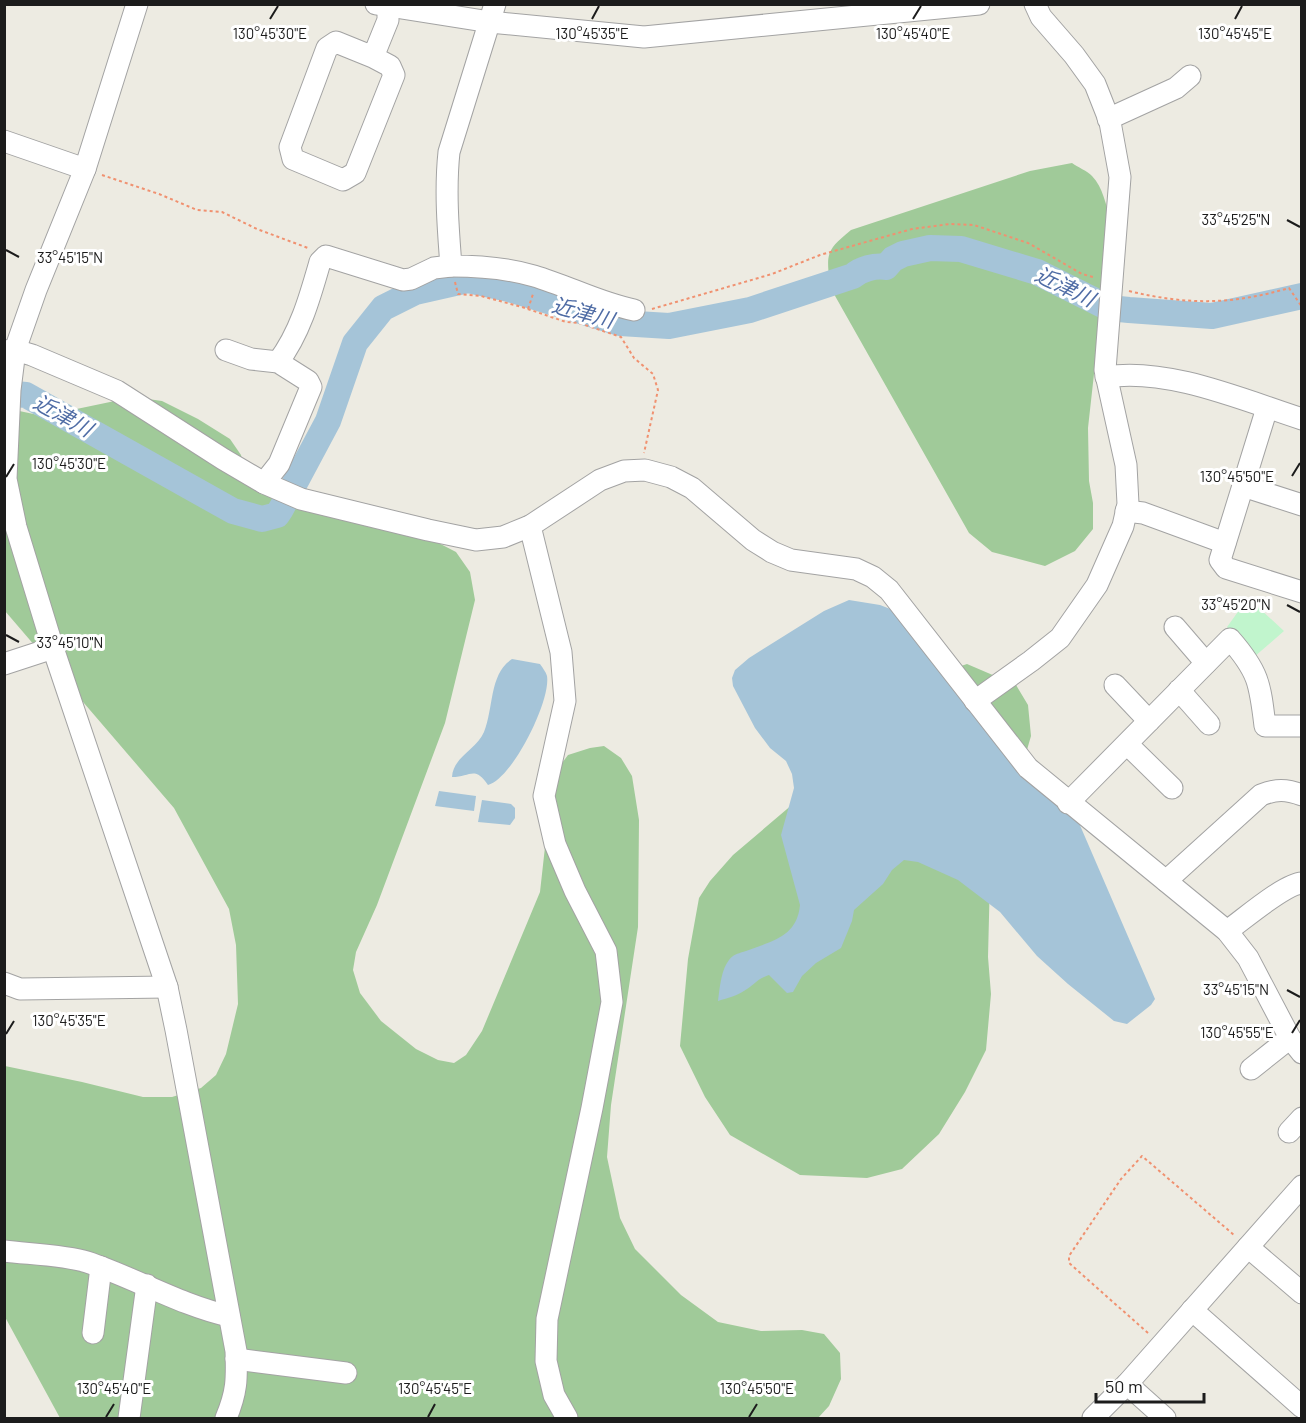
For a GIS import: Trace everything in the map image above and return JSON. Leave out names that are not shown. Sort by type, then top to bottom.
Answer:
[{"type":"street","points":[[137,4],[85,169],[11,355],[6,480],[9,501],[52,648],[167,987],[177,1030],[236,1359],[237,1381],[233,1402],[226,1419]]},
{"type":"street","points":[[373,57],[388,20],[382,6],[493,13],[644,37],[869,10],[979,4]]},
{"type":"street","points":[[975,701],[1060,638],[1097,585],[1123,526],[1126,511],[1126,465],[1106,376],[1106,337],[1120,177],[1108,119],[1095,84],[1074,55],[1041,17],[1035,4]]},
{"type":"street","points":[[451,266],[447,223],[449,152],[493,13]]},
{"type":"street","points":[[336,42],[373,57],[390,66],[394,75],[355,172],[343,180],[293,159],[290,147],[327,48],[336,42]]},
{"type":"street","points":[[1108,119],[1176,88],[1190,76]]},
{"type":"street","points":[[4,141],[85,169]]},
{"type":"street","points":[[278,362],[307,309],[320,262],[326,256],[403,280],[411,279],[434,268],[451,266],[474,266],[534,276],[616,306],[634,310]]},
{"type":"street","points":[[226,350],[251,359],[278,362],[308,381],[311,387],[279,464],[264,483]]},
{"type":"street","points":[[11,355],[33,355],[117,391],[223,459],[264,483],[301,500],[476,540],[503,537],[530,526],[600,480],[624,471],[640,471],[671,477],[692,488],[753,540],[782,556],[791,560],[856,569],[873,577],[889,590],[1028,768],[1227,931],[1248,958],[1296,1046],[1251,1069]]},
{"type":"street","points":[[1106,376],[1138,374],[1185,382],[1302,419]]},
{"type":"street","points":[[1268,408],[1220,560],[1226,568],[1302,592]]},
{"type":"street","points":[[1243,486],[1302,505]]},
{"type":"street","points":[[1126,511],[1143,513],[1224,543]]},
{"type":"street","points":[[530,526],[561,652],[565,701],[544,796],[555,844],[575,891],[606,951],[612,1002],[547,1319],[546,1362],[554,1395],[567,1419]]},
{"type":"street","points":[[1175,627],[1206,663]]},
{"type":"street","points":[[1068,803],[1230,639],[1248,659],[1260,685],[1265,726],[1302,726]]},
{"type":"street","points":[[4,664],[52,648]]},
{"type":"street","points":[[1115,685],[1149,721]]},
{"type":"street","points":[[1179,690],[1209,724]]},
{"type":"street","points":[[1127,744],[1172,788]]},
{"type":"street","points":[[1167,881],[1261,795],[1276,789],[1302,795]]},
{"type":"street","points":[[1227,931],[1276,895],[1295,883],[1302,883]]},
{"type":"street","points":[[4,983],[20,989],[167,987]]},
{"type":"street","points":[[1094,1416],[1127,1384],[1302,1186]]},
{"type":"street","points":[[1248,1247],[1302,1293]]},
{"type":"street","points":[[4,1251],[84,1261],[147,1285],[202,1310],[229,1316]]},
{"type":"street","points":[[93,1333],[101,1267]]},
{"type":"street","points":[[129,1419],[147,1285]]},
{"type":"street","points":[[1192,1310],[1302,1407]]},
{"type":"street","points":[[236,1359],[346,1374]]},
{"type":"street","points":[[1127,1384],[1166,1419]]},
{"type":"path","points":[[85,169],[159,194],[197,210],[222,212],[257,229],[326,256]]},
{"type":"path","points":[[634,310],[653,309],[681,301],[772,274],[820,255],[912,229],[950,224],[974,225],[1028,243],[1082,274],[1112,281],[1129,291],[1169,299],[1217,302],[1262,296],[1289,288],[1302,307]]},
{"type":"path","points":[[458,294],[481,296],[528,308],[621,337],[634,358],[653,374],[658,390],[640,471]]},
{"type":"path","points":[[1161,1345],[1069,1263],[1070,1256],[1121,1179],[1142,1156],[1248,1247]]},
{"type":"green space","points":[[1072,163],[1088,172],[1096,180],[1111,221],[1088,428],[1093,529],[1075,551],[1045,566],[992,552],[969,533],[830,287],[828,260],[832,249],[851,230],[1030,171]]},
{"type":"green space","points":[[134,397],[162,401],[198,419],[230,439],[241,455],[245,476],[261,494],[425,536],[456,552],[470,572],[475,600],[445,723],[377,905],[356,952],[353,970],[360,993],[381,1021],[416,1049],[438,1060],[454,1063],[466,1055],[482,1031],[540,892],[553,775],[568,755],[590,748],[604,746],[621,758],[632,776],[639,820],[638,927],[611,1105],[607,1157],[620,1218],[635,1249],[681,1295],[718,1322],[761,1331],[802,1330],[824,1334],[840,1353],[841,1379],[829,1406],[818,1418],[60,1418],[5,1317],[5,1066],[143,1097],[172,1097],[201,1088],[216,1075],[226,1054],[238,1004],[236,945],[229,909],[174,808],[5,611],[5,408],[43,416]]},
{"type":"green space","points":[[1245,602],[1255,611],[1258,607],[1284,631],[1254,657],[1227,627]]},
{"type":"green space","points":[[967,664],[1016,685],[1028,705],[1031,736],[990,877],[988,957],[991,994],[986,1050],[965,1092],[939,1134],[902,1169],[867,1178],[800,1175],[730,1135],[705,1097],[680,1046],[688,959],[699,898],[710,881],[733,855],[952,669]]},
{"type":"water","points":[[849,600],[880,605],[898,612],[1034,787],[1079,823],[1155,999],[1151,1005],[1127,1024],[1114,1021],[1068,984],[1037,956],[1000,912],[958,880],[918,862],[904,860],[892,870],[883,884],[854,910],[841,948],[816,963],[802,976],[793,992],[787,993],[769,975],[740,993],[718,1001],[722,977],[729,960],[733,956],[782,936],[794,924],[800,905],[781,835],[794,788],[792,774],[786,761],[770,748],[755,728],[733,686],[732,678],[735,670],[749,658],[824,611]]},
{"type":"water","points":[[512,659],[540,664],[547,676],[543,703],[528,738],[498,780],[488,785],[476,774],[452,777],[456,764],[481,738],[499,673]]},
{"type":"water","points":[[439,791],[476,796],[474,811],[435,806]]},
{"type":"water","points":[[482,800],[511,804],[515,808],[515,818],[510,825],[478,822]]},
{"type":"waterway","name":"近津川","points":[[4,393],[26,395],[233,511],[262,519],[277,515],[281,509],[328,421],[355,343],[383,308],[415,292],[468,280],[509,289],[620,323],[669,326],[750,310],[853,276],[868,268],[886,267],[893,259],[903,254],[930,248],[961,249],[1037,272],[1109,308],[1212,316],[1302,296]]}]
